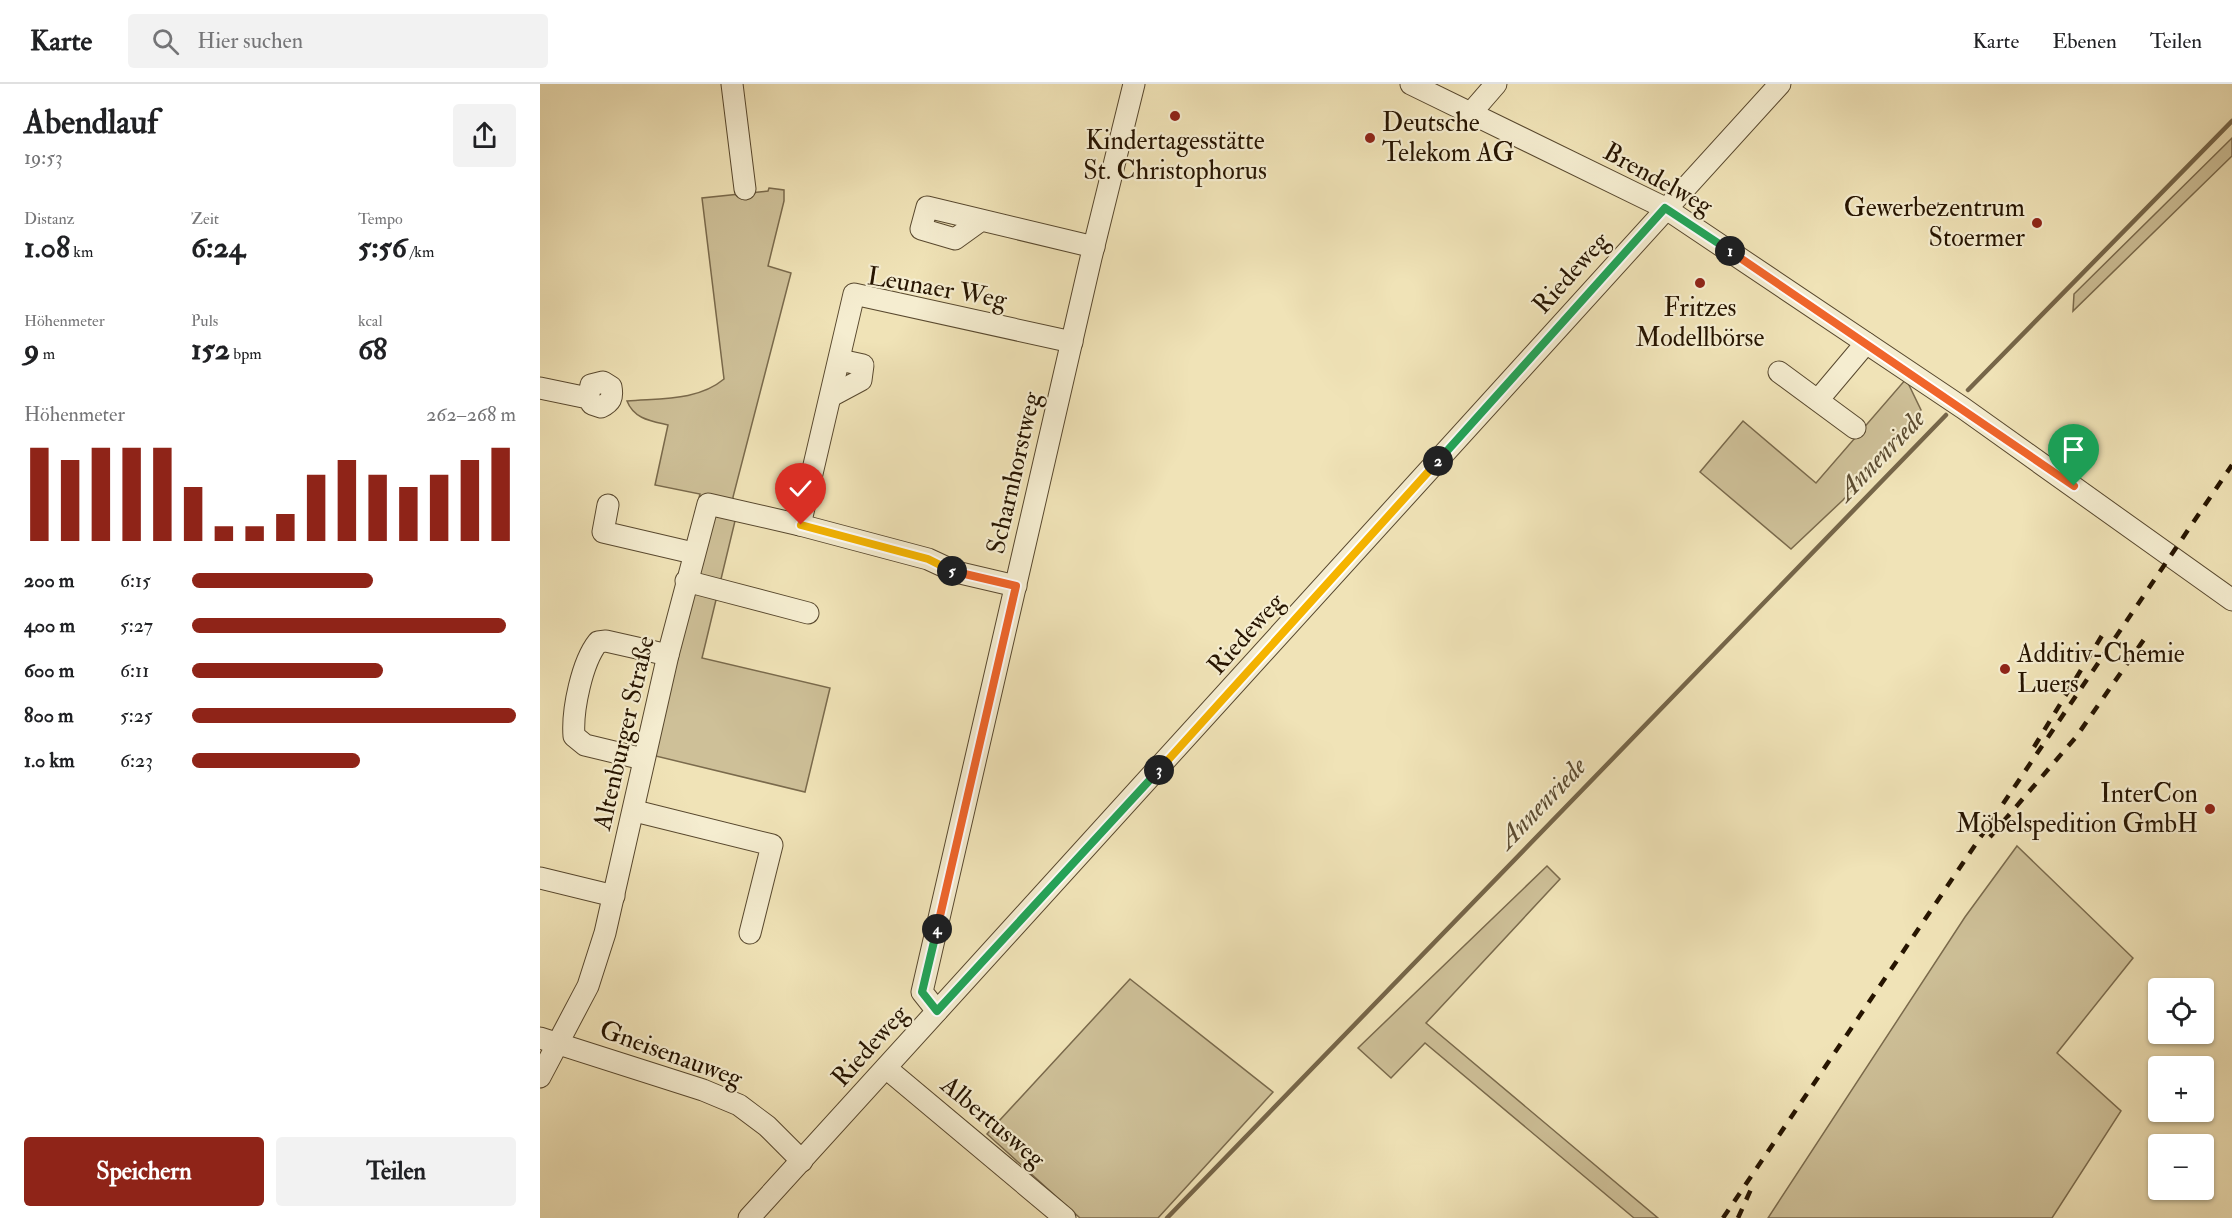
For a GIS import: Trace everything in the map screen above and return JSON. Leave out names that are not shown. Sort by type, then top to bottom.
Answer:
[{"type":"street","points":[[732,84],[746,189]]},
{"type":"street","name":"Scharnhorstweg","points":[[937,1011],[922,992],[1094,247],[1134,84]]},
{"type":"street","name":"Brendelweg","points":[[1411,84],[1665,208],[1957,404],[2232,600]]},
{"type":"street","points":[[1470,114],[1496,84]]},
{"type":"street","name":"Riedeweg","points":[[749,1218],[1229,693],[1665,208],[1780,84]]},
{"type":"street","points":[[980,221],[1094,247]]},
{"type":"street","name":"Leunaer Weg","points":[[801,525],[833,395],[854,294],[1072,342]]},
{"type":"street","points":[[1818,400],[1866,343]]},
{"type":"street","points":[[1779,372],[1855,428]]},
{"type":"street","points":[[540,388],[588,398]]},
{"type":"street","name":"Altenburger Straße","points":[[540,1077],[549,1041],[588,986],[614,896],[635,811],[643,759],[693,553],[708,504],[801,525],[928,559],[956,573],[1016,586]]},
{"type":"street","points":[[608,505],[603,532],[693,553]]},
{"type":"street","points":[[686,581],[808,613]]},
{"type":"street","points":[[643,759],[585,745],[574,736],[573,719],[589,652],[598,642],[606,641],[668,655]]},
{"type":"street","points":[[635,811],[772,845],[750,933]]},
{"type":"street","points":[[540,878],[614,896]]},
{"type":"street","name":"Gneisenauweg","points":[[549,1041],[703,1089],[739,1105],[766,1126],[802,1161]]},
{"type":"street","name":"Albertusweg","points":[[886,1068],[1065,1218]]},
{"type":"shaded area","points":[[2232,138],[2232,156],[2073,311],[2074,294]]},
{"type":"shaded area","points":[[769,188],[784,190],[784,201],[768,266],[791,273],[733,497],[735,521],[702,658],[830,688],[805,792],[635,751],[700,494],[655,485],[668,425],[639,415],[634,412],[627,401],[691,395],[714,386],[724,379],[702,198],[768,191]]},
{"type":"shaded area","points":[[1906,379],[1921,410],[1843,500],[1791,549],[1700,472],[1743,421],[1816,483]]},
{"type":"shaded area","points":[[2017,846],[2133,958],[2057,1053],[2121,1111],[2052,1218],[1768,1218],[1965,917]]},
{"type":"shaded area","points":[[1547,866],[1560,879],[1426,1023],[1658,1218],[1634,1218],[1425,1043],[1391,1078],[1358,1048]]},
{"type":"shaded area","points":[[1130,979],[1273,1092],[1158,1218],[1080,1218],[987,1134]]},
{"type":"waterway","name":"Annenriede","points":[[1968,390],[2232,121]]},
{"type":"waterway","name":"Annenriede","points":[[1167,1218],[1946,415]]},
{"type":"railway","points":[[1723,1218],[2232,465]]},
{"type":"railway","points":[[2034,747],[2106,629]]},
{"type":"railway","points":[[1990,837],[2076,737],[2145,638]]},
{"type":"railway","points":[[1738,1218],[1752,1187]]},
{"type":"place","name":"Kindertagesstätte St. Christophorus","points":[[1175,116]]},
{"type":"place","name":"Deutsche Telekom AG","points":[[1370,138]]},
{"type":"place","name":"Gewerbezentrum Stoermer","points":[[2037,223]]},
{"type":"place","name":"Fritzes Modellbörse","points":[[1700,283]]},
{"type":"place","name":"Additiv-Chemie Luers","points":[[2005,669]]},
{"type":"place","name":"InterCon Möbelspedition GmbH","points":[[2210,809]]},
{"type":"route","points":[[801,525],[928,559],[956,573],[1016,586],[922,992],[937,1011],[1229,693],[1665,208],[1963,408],[2074,486]]}]
